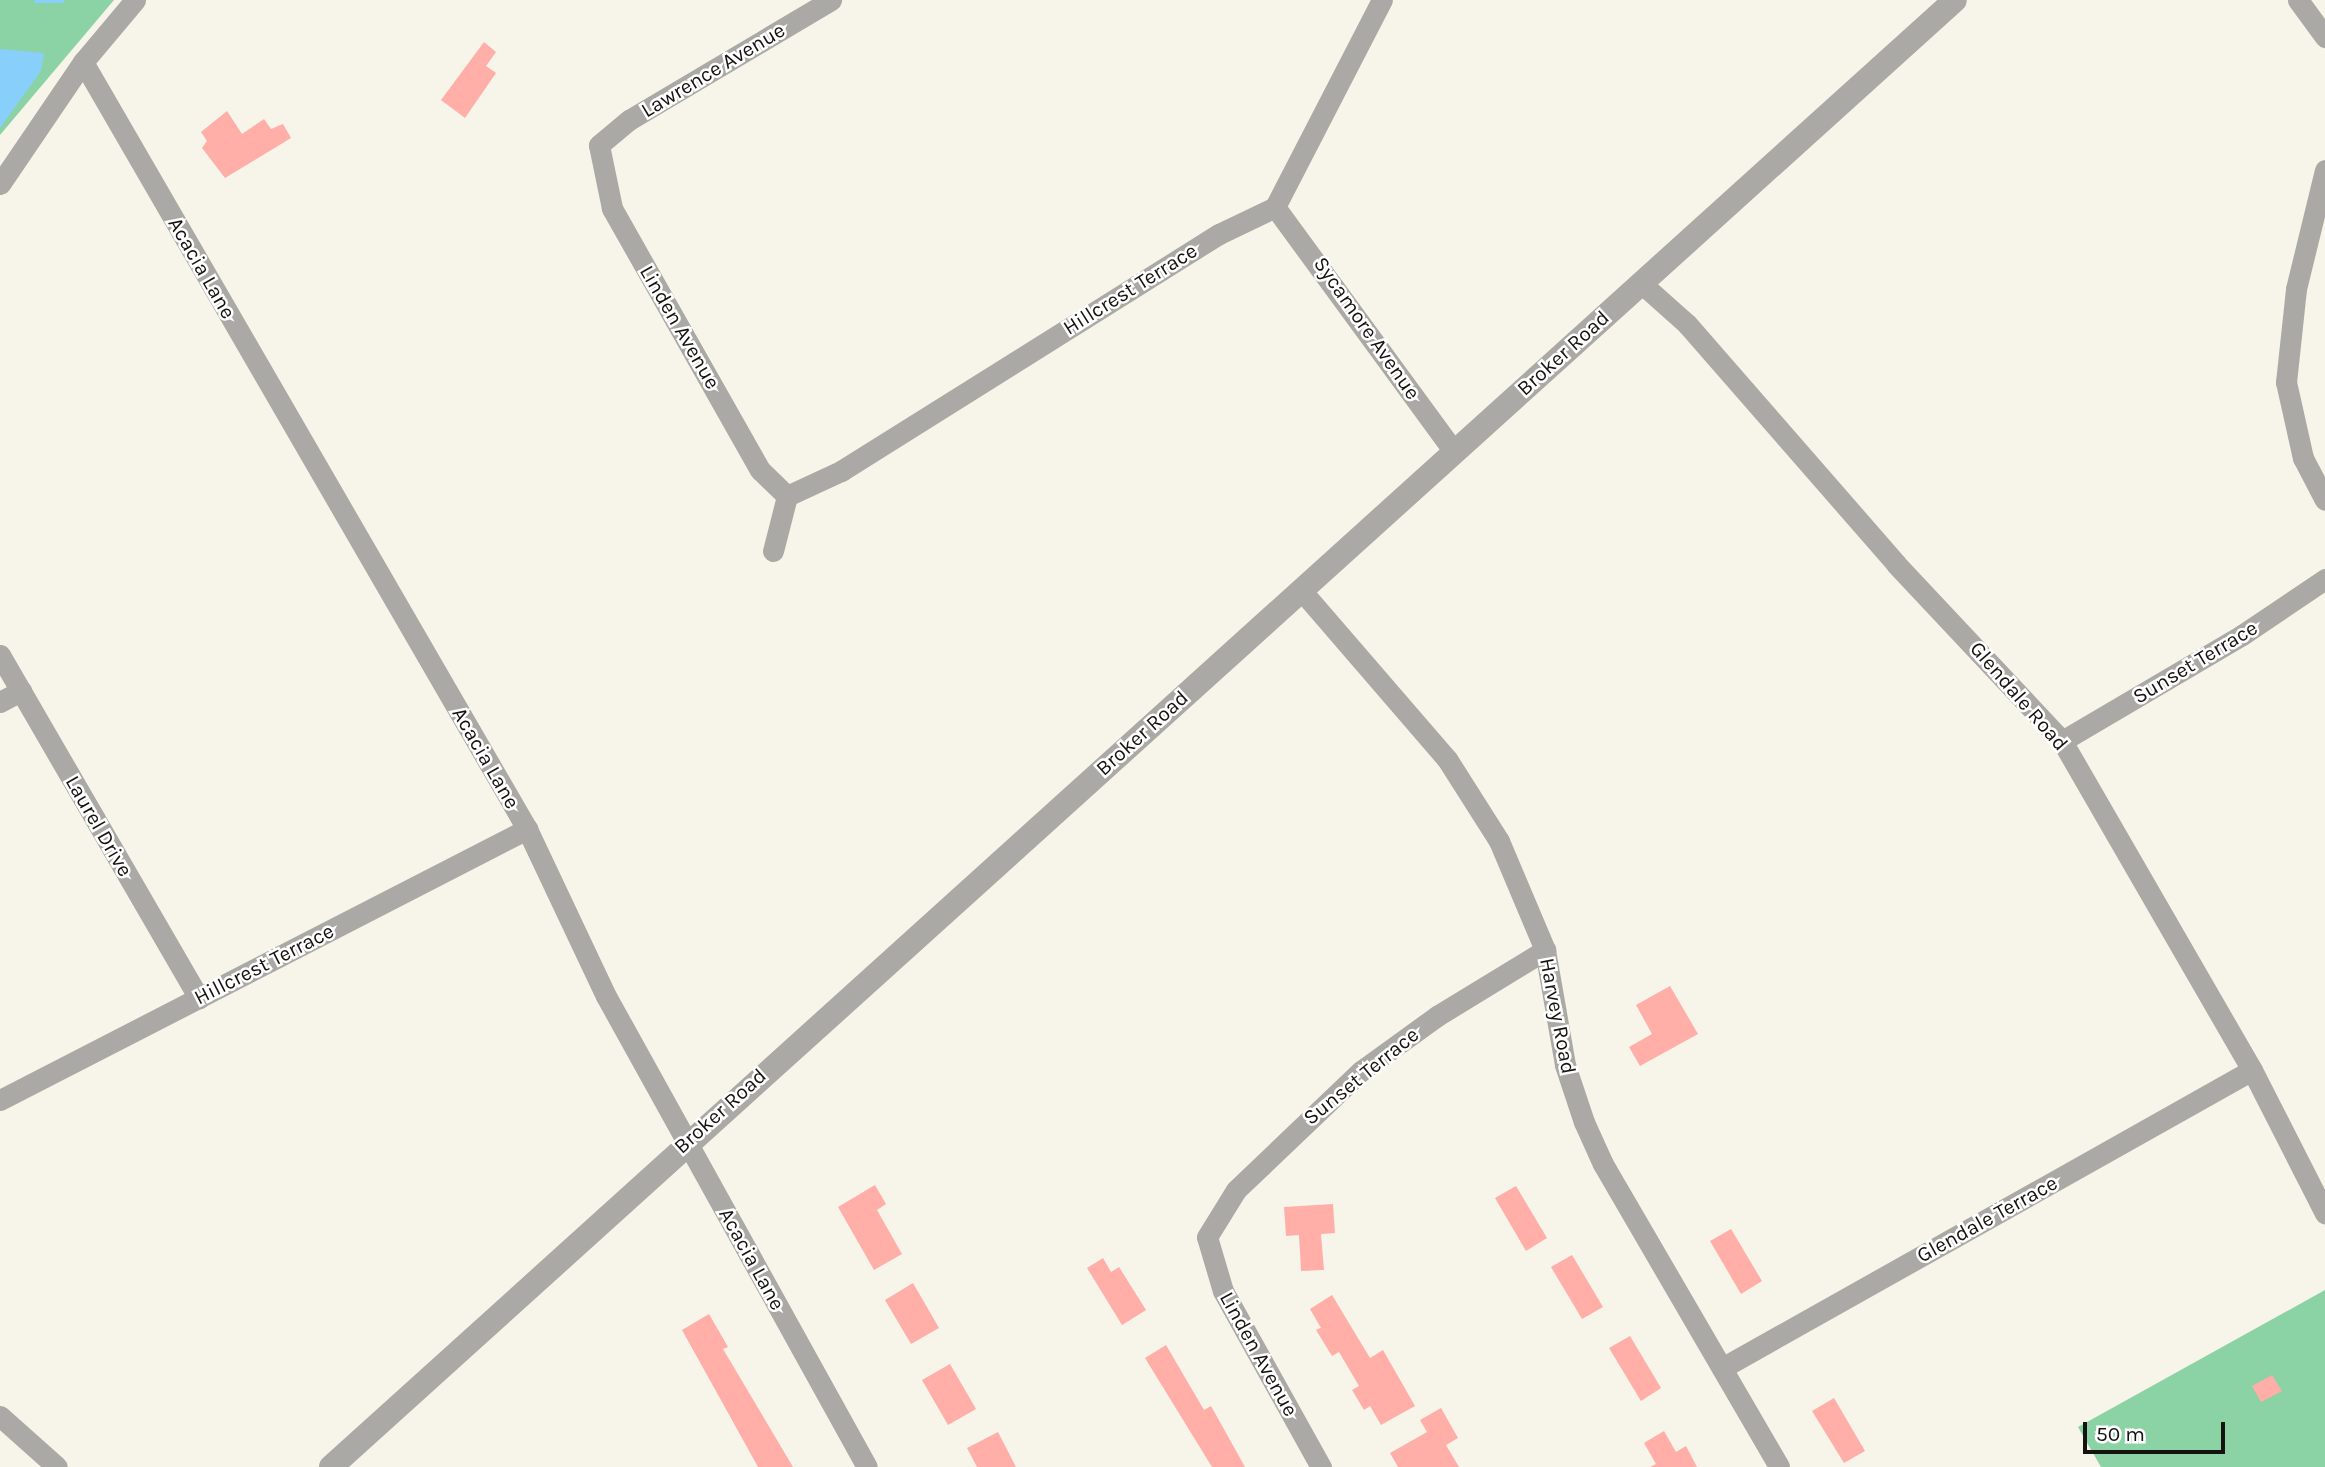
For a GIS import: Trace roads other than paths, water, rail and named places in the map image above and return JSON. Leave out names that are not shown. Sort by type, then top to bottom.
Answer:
[{"type":"street","points":[[0,184],[83,62],[135,0]]},
{"type":"street","name":"Lawrence Avenue","points":[[599,145],[629,120],[831,0]]},
{"type":"street","points":[[1275,208],[1382,0]]},
{"type":"street","name":"Broker Road","points":[[331,1467],[686,1142],[1955,0]]},
{"type":"street","points":[[2298,0],[2325,37]]},
{"type":"street","name":"Acacia Lane","points":[[83,62],[527,829],[606,996],[867,1467]]},
{"type":"street","name":"Linden Avenue","points":[[599,145],[612,208],[760,470],[787,496]]},
{"type":"street","points":[[2325,170],[2296,289],[2286,382],[2303,458],[2325,500]]},
{"type":"street","name":"Sycamore Avenue","points":[[1275,208],[1454,452]]},
{"type":"street","name":"Hillcrest Terrace","points":[[787,496],[841,471],[1219,234],[1275,208]]},
{"type":"street","name":"Glendale Road","points":[[1641,283],[1687,324],[1896,564],[2062,741],[2252,1070],[2325,1213]]},
{"type":"street","points":[[773,551],[787,496]]},
{"type":"street","name":"Sunset Terrace","points":[[2062,741],[2242,635],[2325,579]]},
{"type":"street","name":"Harvey Road","points":[[1301,590],[1447,759],[1499,841],[1545,950],[1565,1065],[1584,1122],[1779,1467]]},
{"type":"street","name":"Laurel Drive","points":[[0,655],[199,998]]},
{"type":"street","points":[[0,702],[21,691]]},
{"type":"street","name":"Hillcrest Terrace","points":[[0,1100],[527,829]]},
{"type":"street","name":"Sunset Terrace","points":[[1207,1237],[1236,1190],[1361,1071],[1437,1016],[1545,950]]},
{"type":"street","name":"Glendale Terrace","points":[[1722,1368],[2252,1070]]},
{"type":"street","name":"Linden Avenue","points":[[1207,1237],[1223,1291],[1321,1467]]},
{"type":"street","points":[[0,1416],[57,1467]]},
{"type":"water","points":[[0,49],[44,53],[41,71],[0,128]]},
{"type":"waterway","points":[[36,0],[61,0]]}]
